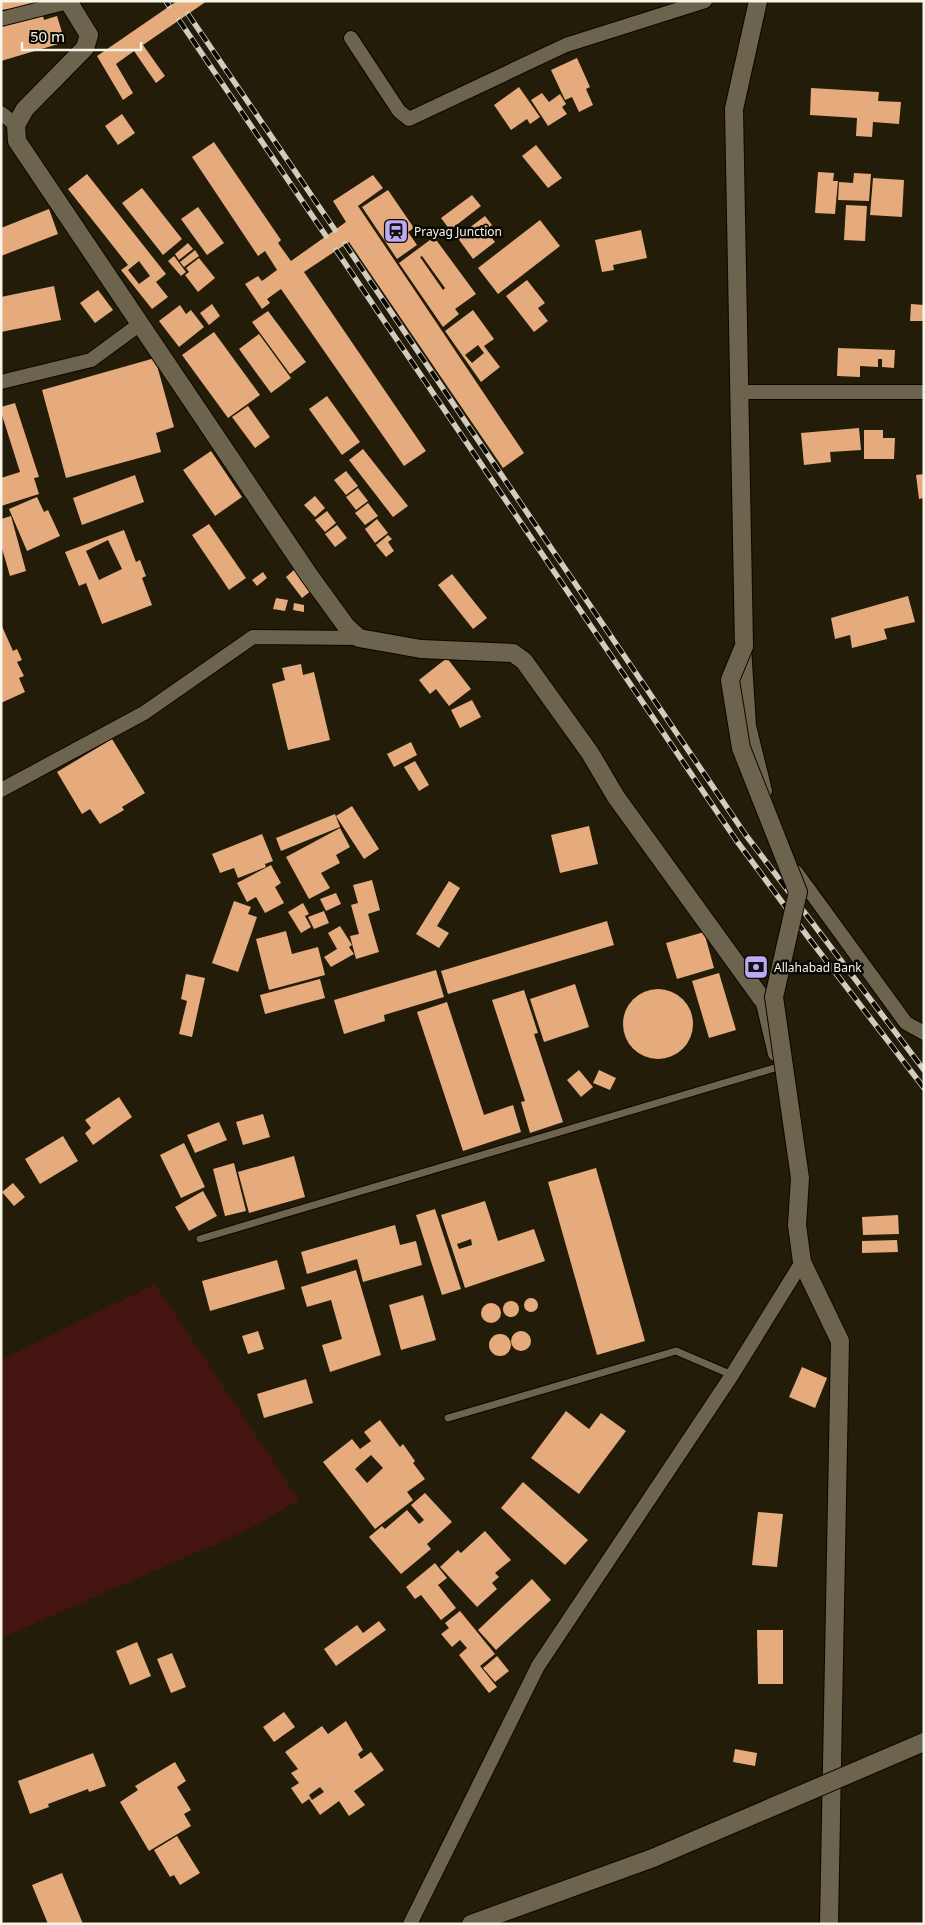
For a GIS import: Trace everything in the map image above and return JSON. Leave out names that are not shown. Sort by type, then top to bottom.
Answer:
[{"type":"street","points":[[351,38],[399,111],[409,119],[566,45],[705,1]]},
{"type":"street","points":[[758,1],[734,109],[741,392],[744,646],[749,726],[766,796],[798,877],[906,1023],[924,1033]]},
{"type":"street","points":[[1,19],[68,2],[89,35],[85,48],[25,109],[16,125],[17,141],[309,575],[346,626],[360,638]]},
{"type":"street","points":[[1,114],[16,125]]},
{"type":"street","points":[[1,382],[91,360],[140,324]]},
{"type":"street","points":[[741,392],[924,392]]},
{"type":"street","points":[[1,790],[144,712],[253,637],[360,638],[421,649],[513,653],[524,661],[590,753],[616,797],[762,999],[778,1067],[802,1262],[840,1341],[829,1924]]},
{"type":"street","points":[[744,646],[730,680],[742,748],[798,892],[774,997],[800,1178],[797,1225]]},
{"type":"street","points":[[410,1924],[538,1666],[732,1375],[802,1262]]},
{"type":"street","points":[[471,1924],[653,1858],[924,1742]]},
{"type":"lane","points":[[200,1239],[778,1067]]},
{"type":"lane","points":[[448,1418],[676,1352],[732,1375]]},
{"type":"shaded area","points":[[155,1284],[299,1500],[246,1531],[1,1638],[1,1360]]},
{"type":"building","points":[[1,1],[38,1],[38,5],[1,10]]},
{"type":"building","points":[[177,1],[207,1],[143,45],[165,76],[156,83],[134,51],[116,64],[133,93],[123,100],[97,56]]},
{"type":"building","points":[[42,12],[44,20],[57,16],[65,42],[1,61],[1,25]]},
{"type":"building","points":[[577,58],[590,87],[586,89],[593,105],[579,112],[572,97],[565,100],[551,70]]},
{"type":"building","points":[[519,87],[540,117],[530,124],[527,119],[511,130],[494,105]]},
{"type":"building","points":[[811,88],[879,92],[878,101],[901,102],[899,124],[873,122],[872,137],[856,136],[857,118],[810,115]]},
{"type":"building","points":[[542,93],[549,102],[560,94],[566,104],[562,107],[567,114],[548,126],[531,100]]},
{"type":"building","points":[[122,114],[135,133],[118,145],[105,126]]},
{"type":"building","points":[[214,142],[281,240],[278,243],[291,261],[346,222],[333,201],[373,175],[383,188],[358,206],[524,453],[503,468],[349,242],[304,272],[426,451],[404,466],[281,289],[267,299],[270,303],[262,309],[245,284],[258,276],[262,281],[277,270],[265,251],[258,256],[192,157]]},
{"type":"building","points":[[536,145],[562,178],[548,188],[522,156]]},
{"type":"building","points":[[818,172],[834,173],[833,181],[838,181],[835,214],[815,213]]},
{"type":"building","points":[[854,173],[871,174],[869,201],[838,200],[839,182],[853,183]]},
{"type":"building","points":[[87,174],[166,274],[156,282],[168,297],[152,309],[121,270],[128,265],[68,189]],"holes":[[[139,261],[150,276],[139,284],[128,270]]]},
{"type":"building","points":[[873,178],[904,180],[902,217],[870,215]]},
{"type":"building","points":[[142,188],[182,239],[163,255],[122,203]]},
{"type":"building","points":[[388,190],[414,228],[408,232],[417,245],[397,259],[362,207]]},
{"type":"building","points":[[472,195],[481,206],[450,230],[441,218]]},
{"type":"building","points":[[846,205],[867,206],[865,241],[844,240]]},
{"type":"building","points":[[198,207],[224,243],[207,255],[181,219]]},
{"type":"building","points":[[49,209],[58,234],[1,256],[1,228]]},
{"type":"building","points":[[485,216],[492,225],[486,230],[495,242],[473,259],[457,237]]},
{"type":"building","points":[[540,220],[560,246],[498,294],[478,268]]},
{"type":"building","points":[[641,230],[647,258],[613,265],[614,270],[602,272],[595,240]]},
{"type":"building","points":[[434,237],[476,294],[455,309],[459,314],[443,327],[399,263]],"holes":[[[422,256],[445,288],[443,290],[420,257]]]},
{"type":"building","points":[[188,243],[193,249],[179,260],[175,254]]},
{"type":"building","points":[[195,250],[199,256],[184,267],[180,262]]},
{"type":"building","points":[[174,256],[186,272],[181,276],[168,261]]},
{"type":"building","points":[[199,258],[215,278],[198,292],[185,275],[189,272],[186,268]]},
{"type":"building","points":[[527,280],[545,303],[538,308],[548,321],[534,332],[506,296]]},
{"type":"building","points":[[54,286],[61,320],[1,332],[1,297]]},
{"type":"building","points":[[98,290],[113,310],[95,323],[80,303]]},
{"type":"building","points":[[212,304],[220,316],[209,325],[200,313]]},
{"type":"building","points":[[911,304],[924,305],[924,321],[910,321]]},
{"type":"building","points":[[180,305],[186,314],[191,310],[204,327],[179,347],[159,321]]},
{"type":"building","points":[[473,310],[494,339],[484,346],[500,367],[481,382],[445,331]],"holes":[[[478,345],[484,353],[472,363],[465,355]]]},
{"type":"building","points":[[268,311],[306,362],[290,374],[252,322]]},
{"type":"building","points":[[214,332],[260,395],[228,418],[182,355]]},
{"type":"building","points":[[259,334],[291,378],[271,393],[239,349]]},
{"type":"building","points":[[838,348],[895,350],[894,368],[882,367],[882,359],[878,359],[878,367],[860,366],[860,377],[837,376]]},
{"type":"building","points":[[155,358],[174,427],[156,433],[161,452],[66,478],[42,390]]},
{"type":"building","points":[[327,396],[360,442],[342,455],[309,409]]},
{"type":"building","points":[[15,403],[39,477],[34,478],[39,494],[1,506],[1,478],[20,472],[1,412],[1,407]]},
{"type":"building","points":[[248,406],[270,437],[255,448],[232,417]]},
{"type":"building","points":[[859,428],[861,450],[830,452],[831,462],[804,465],[801,433]]},
{"type":"building","points":[[864,430],[883,430],[883,438],[895,438],[894,459],[864,459]]},
{"type":"building","points":[[363,449],[408,506],[393,517],[349,460]]},
{"type":"building","points":[[211,451],[242,497],[215,516],[183,470]]},
{"type":"building","points":[[346,471],[358,486],[346,495],[334,480]]},
{"type":"building","points":[[924,474],[924,498],[919,499],[916,475]]},
{"type":"building","points":[[135,475],[144,502],[82,525],[73,498]]},
{"type":"building","points":[[358,488],[368,501],[356,510],[346,497]]},
{"type":"building","points":[[315,496],[325,508],[315,517],[304,505]]},
{"type":"building","points":[[37,497],[44,512],[48,510],[60,536],[27,551],[9,509]]},
{"type":"building","points":[[368,503],[378,516],[365,525],[355,513]]},
{"type":"building","points":[[327,511],[336,523],[325,532],[315,520]]},
{"type":"building","points":[[11,516],[26,571],[10,576],[1,545],[1,519]]},
{"type":"building","points":[[377,519],[388,533],[375,543],[365,529]]},
{"type":"building","points":[[209,524],[246,578],[229,590],[192,535]]},
{"type":"building","points":[[337,525],[347,538],[335,547],[325,534]]},
{"type":"building","points":[[124,530],[136,562],[140,560],[146,576],[142,578],[152,605],[102,624],[86,583],[79,586],[65,552]],"holes":[[[108,540],[122,569],[99,580],[86,551]]]},
{"type":"building","points":[[388,535],[392,539],[388,542],[394,551],[386,557],[376,545]]},
{"type":"building","points":[[295,569],[312,590],[302,598],[286,577]]},
{"type":"building","points":[[263,572],[267,578],[257,586],[252,580]]},
{"type":"building","points":[[452,574],[487,618],[473,629],[438,585]]},
{"type":"building","points":[[908,596],[915,622],[884,629],[887,639],[852,648],[850,635],[835,639],[831,618]]},
{"type":"building","points":[[276,598],[288,600],[285,611],[273,609]]},
{"type":"building","points":[[294,603],[304,605],[304,612],[293,610]]},
{"type":"building","points":[[1,624],[13,651],[17,649],[22,660],[17,662],[24,676],[19,678],[25,692],[1,703]]},
{"type":"building","points":[[447,658],[471,689],[449,706],[436,689],[430,694],[419,680]]},
{"type":"building","points":[[301,664],[303,675],[314,672],[330,740],[288,750],[272,684],[285,680],[282,668]]},
{"type":"building","points":[[472,700],[481,717],[460,728],[451,710]]},
{"type":"building","points":[[112,739],[145,793],[122,807],[124,810],[100,824],[90,809],[82,814],[57,772]]},
{"type":"building","points":[[411,742],[417,755],[394,767],[387,754]]},
{"type":"building","points":[[415,761],[429,785],[419,791],[404,767]]},
{"type":"building","points":[[352,806],[379,849],[364,859],[336,816]]},
{"type":"building","points":[[335,814],[340,827],[281,851],[276,838]]},
{"type":"building","points":[[589,826],[598,864],[560,873],[551,835]]},
{"type":"building","points":[[340,828],[350,847],[336,855],[340,863],[321,873],[330,888],[309,899],[286,857]]},
{"type":"building","points":[[262,834],[273,861],[265,864],[266,867],[238,878],[234,868],[220,873],[212,854]]},
{"type":"building","points":[[271,865],[281,883],[275,887],[284,903],[265,913],[256,897],[247,902],[237,883]]},
{"type":"building","points":[[372,880],[380,910],[368,914],[379,952],[356,959],[350,936],[359,934],[351,905],[358,903],[353,885]]},
{"type":"building","points":[[449,881],[460,888],[437,926],[449,933],[439,948],[416,934]]},
{"type":"building","points":[[336,893],[341,904],[326,911],[320,899]]},
{"type":"building","points":[[234,901],[251,907],[248,914],[257,917],[238,972],[212,963]]},
{"type":"building","points":[[303,903],[309,914],[305,916],[311,927],[301,933],[288,912]]},
{"type":"building","points":[[324,911],[329,923],[314,929],[308,917]]},
{"type":"building","points":[[607,921],[614,945],[448,994],[441,971]]},
{"type":"building","points":[[340,926],[352,945],[349,947],[354,954],[331,967],[324,957],[337,949],[328,933]]},
{"type":"building","points":[[286,931],[292,954],[318,947],[325,975],[269,990],[256,939]]},
{"type":"building","points":[[704,932],[714,968],[677,979],[666,943]]},
{"type":"building","points":[[436,970],[444,997],[384,1015],[385,1021],[344,1034],[334,1000]]},
{"type":"building","points":[[719,973],[736,1030],[709,1038],[692,981]]},
{"type":"building","points":[[186,974],[205,978],[192,1037],[179,1034],[187,1001],[181,999]]},
{"type":"building","points":[[320,979],[325,998],[265,1014],[260,995]]},
{"type":"building","points":[[575,984],[589,1027],[544,1042],[530,999]]},
{"type":"building","points":[[658,989],[671,992],[683,999],[690,1011],[693,1024],[690,1037],[683,1049],[671,1056],[658,1059],[645,1056],[633,1049],[626,1037],[623,1024],[626,1011],[633,999],[645,992]]},
{"type":"building","points":[[524,990],[538,1033],[534,1034],[563,1122],[530,1133],[521,1102],[525,1101],[492,1000]]},
{"type":"building","points":[[447,1002],[484,1115],[513,1105],[521,1132],[463,1151],[417,1012]]},
{"type":"building","points":[[579,1070],[593,1087],[581,1097],[567,1080]]},
{"type":"building","points":[[599,1070],[616,1078],[610,1090],[593,1083]]},
{"type":"building","points":[[119,1097],[132,1117],[93,1145],[85,1133],[91,1128],[85,1120]]},
{"type":"building","points":[[263,1114],[270,1137],[243,1145],[236,1122]]},
{"type":"building","points":[[219,1122],[227,1140],[195,1153],[187,1135]]},
{"type":"building","points":[[63,1136],[78,1161],[40,1184],[25,1159]]},
{"type":"building","points":[[184,1143],[205,1187],[181,1198],[160,1155]]},
{"type":"building","points":[[294,1156],[305,1197],[249,1213],[238,1172]]},
{"type":"building","points":[[234,1163],[246,1211],[225,1216],[213,1169]]},
{"type":"building","points":[[596,1168],[645,1341],[597,1355],[548,1182]]},
{"type":"building","points":[[13,1183],[25,1197],[14,1206],[2,1192]]},
{"type":"building","points":[[203,1191],[217,1216],[189,1231],[175,1207]]},
{"type":"building","points":[[485,1201],[498,1241],[534,1229],[545,1261],[465,1288],[441,1215]],"holes":[[[471,1239],[472,1245],[459,1249],[457,1244]]]},
{"type":"building","points":[[435,1209],[461,1289],[442,1295],[416,1215]]},
{"type":"building","points":[[898,1215],[899,1234],[863,1235],[862,1217]]},
{"type":"building","points":[[395,1225],[400,1245],[416,1241],[422,1265],[363,1282],[357,1259],[307,1274],[301,1252]]},
{"type":"building","points":[[897,1240],[898,1252],[862,1253],[862,1241]]},
{"type":"building","points":[[277,1260],[285,1289],[210,1311],[202,1281]]},
{"type":"building","points":[[356,1270],[381,1355],[330,1372],[322,1345],[342,1339],[331,1300],[307,1307],[301,1287]]},
{"type":"building","points":[[423,1295],[436,1340],[401,1350],[389,1305]]},
{"type":"building","points":[[528,1298],[534,1298],[538,1305],[534,1312],[528,1312],[524,1308],[524,1302]]},
{"type":"building","points":[[508,1301],[514,1301],[519,1306],[517,1315],[508,1317],[503,1312],[503,1306]]},
{"type":"building","points":[[491,1303],[498,1306],[501,1313],[498,1320],[491,1323],[484,1320],[481,1313],[484,1306]]},
{"type":"building","points":[[258,1331],[264,1349],[248,1354],[242,1336]]},
{"type":"building","points":[[521,1331],[528,1334],[531,1341],[528,1348],[521,1351],[514,1348],[511,1341],[514,1334]]},
{"type":"building","points":[[500,1334],[508,1337],[511,1345],[508,1353],[500,1356],[492,1353],[489,1345],[492,1337]]},
{"type":"building","points":[[802,1367],[827,1378],[815,1408],[789,1397]]},
{"type":"building","points":[[306,1379],[313,1403],[264,1418],[257,1394]]},
{"type":"building","points":[[566,1411],[589,1429],[601,1413],[626,1431],[579,1494],[531,1458]]},
{"type":"building","points":[[380,1420],[400,1447],[403,1444],[415,1461],[413,1463],[425,1479],[407,1492],[413,1500],[375,1529],[323,1462],[352,1439],[360,1449],[371,1441],[364,1432]],"holes":[[[371,1455],[383,1468],[367,1483],[355,1469]]]},
{"type":"building","points":[[523,1482],[588,1540],[565,1565],[501,1508]]},
{"type":"building","points":[[425,1493],[452,1522],[427,1544],[431,1549],[401,1574],[369,1537],[382,1526],[385,1529],[407,1510],[419,1524],[424,1520],[411,1505]]},
{"type":"building","points":[[758,1512],[783,1514],[777,1567],[752,1565]]},
{"type":"building","points":[[485,1531],[511,1560],[495,1573],[499,1577],[492,1583],[497,1589],[477,1607],[440,1567],[458,1550],[461,1553]]},
{"type":"building","points":[[435,1563],[447,1578],[438,1585],[456,1608],[441,1620],[421,1595],[415,1599],[406,1587]]},
{"type":"building","points":[[532,1579],[551,1600],[496,1650],[478,1630]]},
{"type":"building","points":[[460,1611],[495,1654],[480,1666],[497,1687],[489,1693],[459,1655],[467,1648],[460,1640],[452,1647],[441,1634],[449,1628],[445,1623]]},
{"type":"building","points":[[379,1621],[386,1630],[336,1666],[324,1649],[357,1625],[363,1633]]},
{"type":"building","points":[[757,1630],[783,1630],[783,1684],[758,1684]]},
{"type":"building","points":[[137,1642],[151,1676],[130,1685],[116,1651]]},
{"type":"building","points":[[172,1653],[186,1687],[171,1693],[157,1659]]},
{"type":"building","points":[[497,1656],[509,1671],[495,1682],[483,1668]]},
{"type":"building","points":[[284,1712],[295,1727],[274,1742],[263,1727]]},
{"type":"building","points":[[346,1721],[363,1750],[358,1754],[361,1759],[371,1752],[384,1770],[354,1791],[365,1805],[349,1816],[339,1801],[320,1815],[309,1799],[302,1804],[291,1788],[299,1783],[291,1773],[298,1769],[285,1752],[322,1726],[328,1734]],"holes":[[[320,1787],[324,1792],[312,1800],[309,1795]]]},
{"type":"building","points":[[735,1749],[757,1753],[755,1766],[733,1762]]},
{"type":"building","points":[[93,1753],[106,1786],[89,1792],[88,1789],[48,1804],[49,1807],[30,1814],[18,1781]]},
{"type":"building","points":[[175,1762],[186,1781],[177,1787],[191,1810],[184,1814],[191,1826],[149,1851],[120,1802],[138,1790],[135,1786]]},
{"type":"building","points":[[177,1836],[200,1873],[180,1885],[174,1875],[170,1877],[154,1850]]},
{"type":"building","points":[[62,1873],[83,1924],[48,1924],[32,1885]]},
{"type":"railway","points":[[166,1],[169,6]]},
{"type":"railway","points":[[188,14],[335,230]]},
{"type":"railway","points":[[179,20],[326,236]]},
{"type":"railway","points":[[345,244],[745,834],[924,1070]]},
{"type":"railway","points":[[336,250],[736,840],[924,1088]]},
{"type":"place","name":"Prayag Junction","points":[[396,231]]},
{"type":"place","name":"Allahabad Bank","points":[[756,967]]}]
